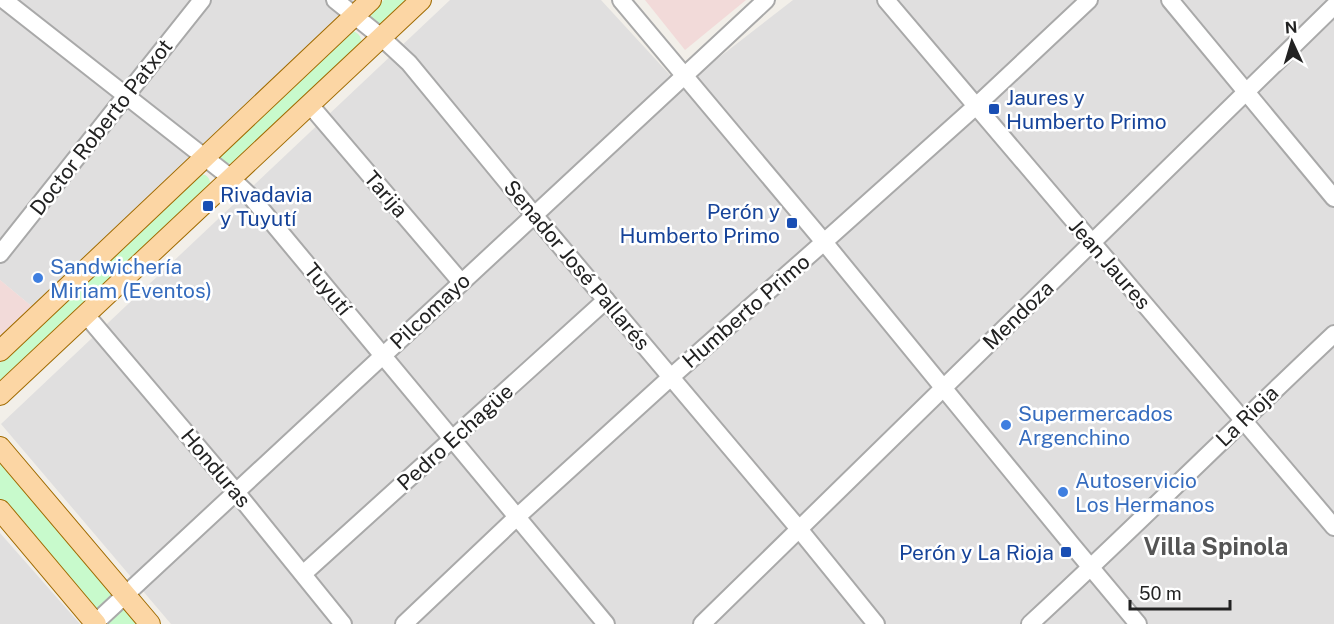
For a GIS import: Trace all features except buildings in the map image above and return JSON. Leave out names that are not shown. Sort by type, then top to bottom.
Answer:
[{"type":"main road","points":[[0,351],[371,0]]},
{"type":"main road","points":[[0,395],[421,0]]},
{"type":"main road","points":[[0,447],[150,624]]},
{"type":"main road","points":[[0,510],[95,624]]},
{"type":"street","name":"Tuyutí","points":[[4,0],[251,196],[606,624]]},
{"type":"street","name":"Doctor Roberto Patxot","points":[[0,254],[202,0]]},
{"type":"street","name":"Senador José Pallarés","points":[[335,0],[409,63],[876,624]]},
{"type":"street","points":[[621,0],[824,242],[1138,624]]},
{"type":"street","name":"Pilcomayo","points":[[95,624],[766,0]]},
{"type":"street","name":"Jean Jaures","points":[[886,0],[1334,527]]},
{"type":"street","name":"Humberto Primo","points":[[404,624],[671,376],[976,106],[1089,0]]},
{"type":"street","points":[[1170,0],[1334,198]]},
{"type":"street","name":"Mendoza","points":[[702,624],[1334,6]]},
{"type":"street","name":"Tarija","points":[[310,105],[462,282]]},
{"type":"street","name":"Pedro Echagüe","points":[[303,574],[606,300]]},
{"type":"street","name":"Honduras","points":[[86,315],[237,493],[343,624]]},
{"type":"street","name":"La Rioja","points":[[1030,624],[1334,334]]},
{"type":"shaded area","points":[[0,0],[373,0],[47,319],[0,280]]},
{"type":"shaded area","points":[[450,0],[601,0],[681,87],[793,0],[1334,0],[1334,624],[171,624],[1,424]]},
{"type":"shaded area","points":[[645,0],[746,0],[685,50]]},
{"type":"shaded area","points":[[0,280],[47,319],[0,363]]},
{"type":"shaded area","points":[[0,533],[80,624],[0,624]]},
{"type":"green space","points":[[384,0],[409,0],[382,25],[377,25],[371,15]]},
{"type":"green space","points":[[353,31],[360,36],[361,45],[236,164],[222,163],[220,159],[222,153],[347,34]]},
{"type":"green space","points":[[200,174],[208,177],[210,186],[0,385],[0,363]]},
{"type":"green space","points":[[0,447],[150,624],[96,624],[0,510]]},
{"type":"place","name":"Jaures y Humberto Primo","points":[[994,109]]},
{"type":"place","name":"Rivadavia y Tuyutí","points":[[208,206]]},
{"type":"place","name":"Perón y Humberto Primo","points":[[792,223]]},
{"type":"place","name":"Sandwichería Miriam (Eventos)","points":[[38,278]]},
{"type":"place","name":"Supermercados Argenchino","points":[[1006,425]]},
{"type":"place","name":"Autoservicio Los Hermanos","points":[[1063,492]]},
{"type":"place","name":"Perón y La Rioja","points":[[1066,552]]},
{"type":"district","name":"Villa Spinola","points":[[1216,546]]}]
